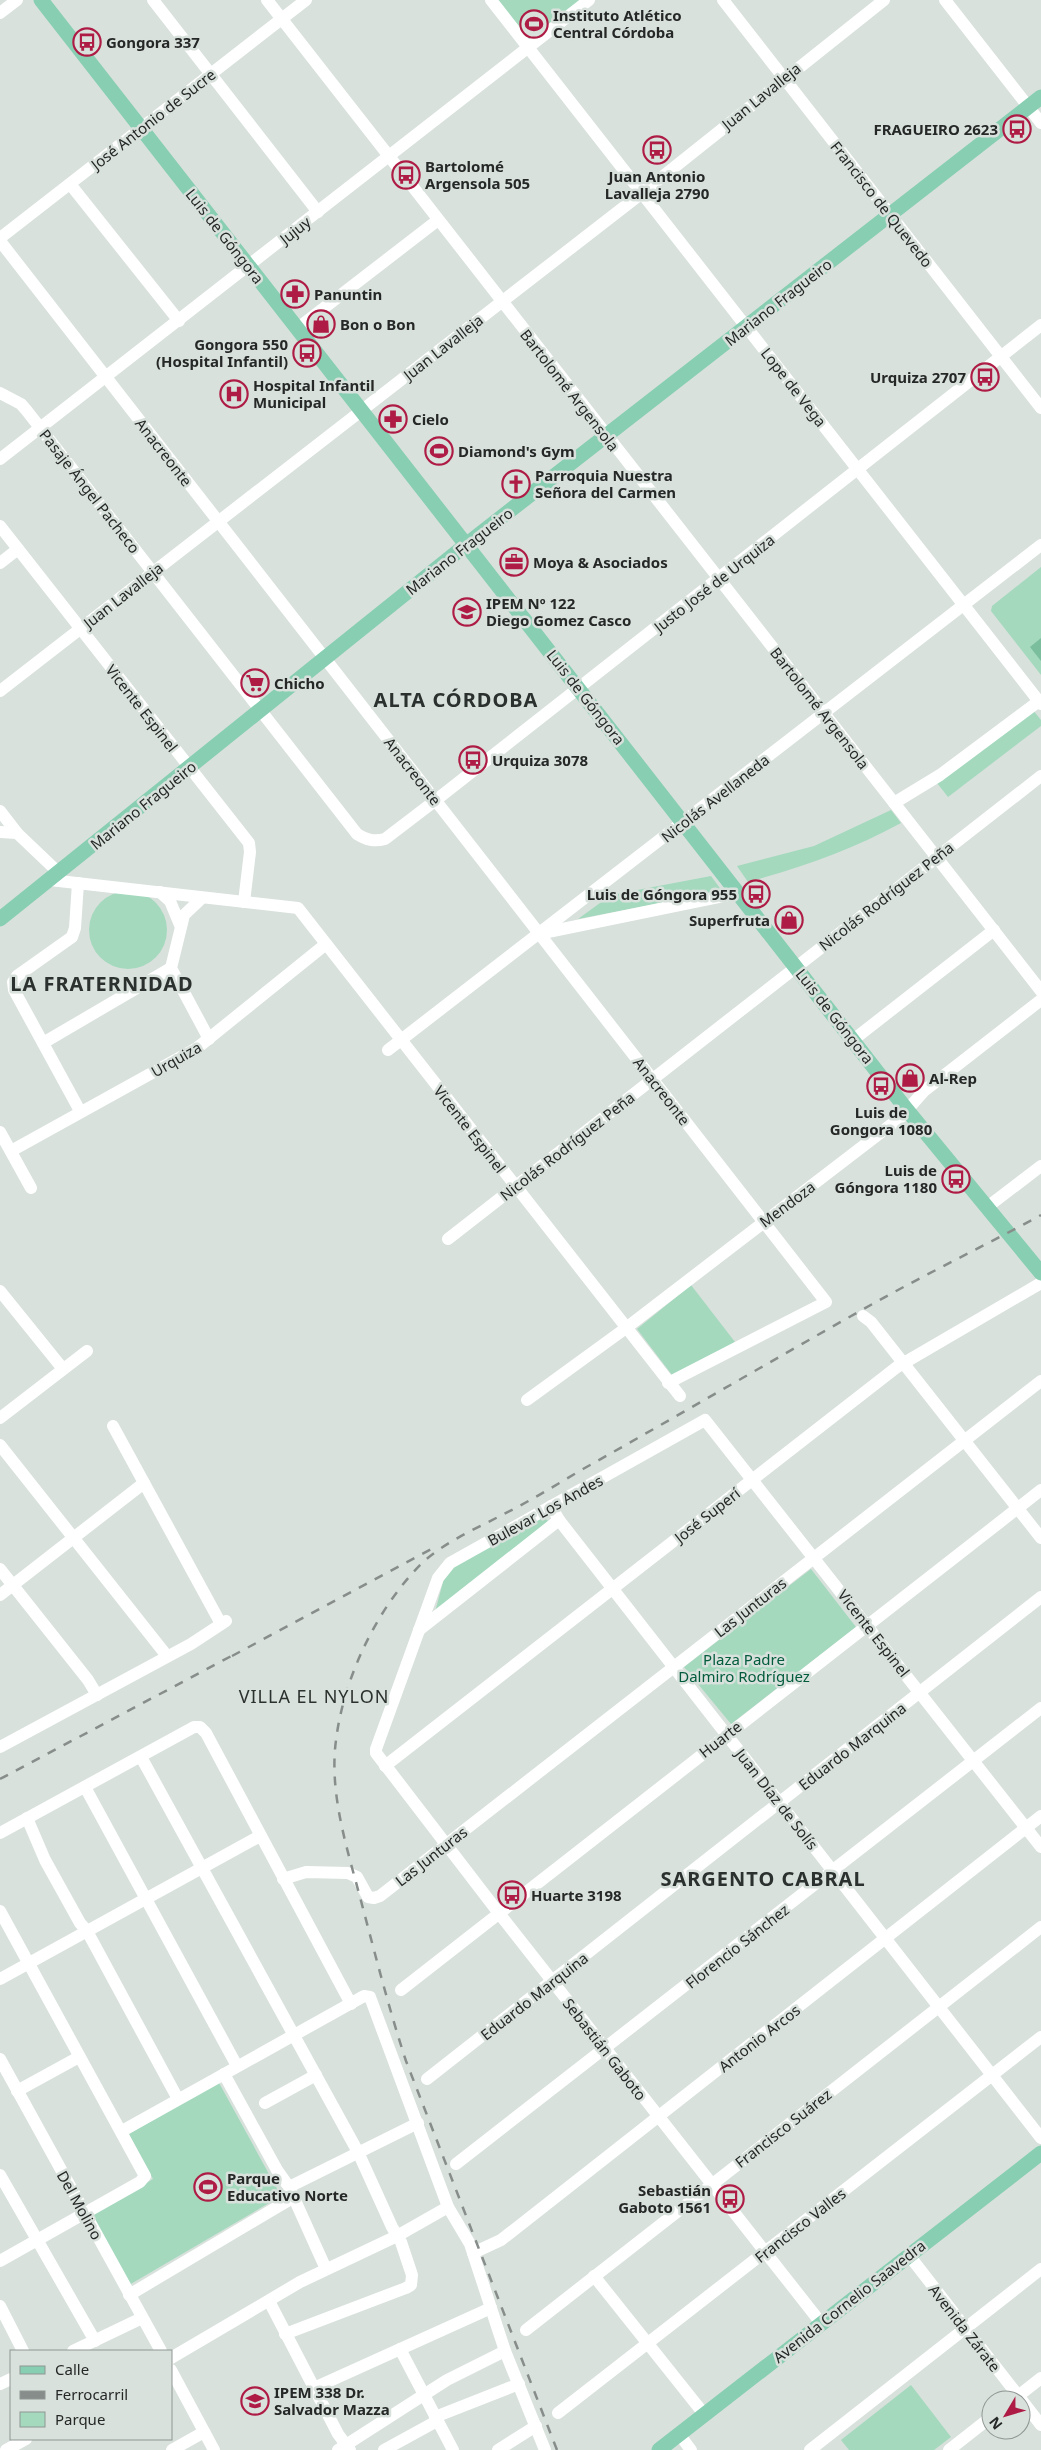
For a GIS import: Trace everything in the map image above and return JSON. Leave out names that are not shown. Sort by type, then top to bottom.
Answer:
[{"type":"main road","name":"Luis de Góngora","points":[[41,0],[907,1110],[1041,1273]]},
{"type":"main road","name":"Mariano Fragueiro","points":[[0,919],[262,711],[467,544],[1041,96]]},
{"type":"main road","name":"Avenida Cornelio Saavedra","points":[[658,2450],[1041,2152]]},
{"type":"street","points":[[0,13],[17,0]]},
{"type":"street","points":[[153,0],[318,212]]},
{"type":"street","name":"Bartolomé Argensola","points":[[267,0],[1041,991]]},
{"type":"street","name":"José Antonio de Sucre","points":[[0,240],[306,0]]},
{"type":"street","name":"Lope de Vega","points":[[491,0],[1040,702]]},
{"type":"street","name":"Jujuy","points":[[0,459],[590,0]]},
{"type":"street","name":"Francisco de Quevedo","points":[[723,0],[1041,408]]},
{"type":"street","name":"Juan Lavalleja","points":[[0,691],[642,193],[884,0]]},
{"type":"street","points":[[945,0],[1041,124]]},
{"type":"street","points":[[70,184],[179,321]]},
{"type":"street","points":[[298,328],[438,220]]},
{"type":"street","name":"Anacreonte","points":[[0,240],[826,1302],[668,1383]]},
{"type":"street","name":"Justo José de Urquiza","points":[[385,839],[1041,325]]},
{"type":"street","name":"Pasaje Ángel Pacheco","points":[[0,393],[21,404],[41,428],[357,834],[366,840],[385,839]]},
{"type":"street","name":"Vicente Espinel","points":[[0,526],[248,843],[250,852],[244,902],[298,908],[680,1396]]},
{"type":"street","name":"Nicolás Avellaneda","points":[[388,1050],[1041,545]]},
{"type":"street","points":[[0,563],[18,549]]},
{"type":"street","points":[[894,803],[940,775],[1040,702]]},
{"type":"street","name":"Nicolás Rodríguez Peña","points":[[448,1239],[1041,776]]},
{"type":"street","points":[[0,811],[54,877],[78,883],[244,902]]},
{"type":"street","points":[[0,832],[17,833]]},
{"type":"street","points":[[78,883],[75,928],[72,937],[17,976],[13,982],[14,990],[80,1111]]},
{"type":"street","points":[[160,892],[170,901],[180,925]]},
{"type":"street","points":[[540,934],[738,893]]},
{"type":"street","points":[[202,898],[184,915],[180,925],[171,968],[208,1039]]},
{"type":"street","points":[[853,1040],[994,930]]},
{"type":"street","name":"Urquiza","points":[[10,1151],[197,1048],[326,944]]},
{"type":"street","points":[[43,1043],[171,968]]},
{"type":"street","name":"Mendoza","points":[[527,1400],[626,1328],[902,1117],[924,1091],[1041,1000]]},
{"type":"street","points":[[0,1132],[31,1188]]},
{"type":"street","points":[[986,1208],[1041,1166]]},
{"type":"street","name":"José Superí","points":[[384,1766],[902,1363],[1041,1283]]},
{"type":"street","points":[[0,1291],[63,1369]]},
{"type":"street","points":[[864,1316],[871,1322],[1041,1538]]},
{"type":"street","points":[[0,1418],[87,1351]]},
{"type":"street","name":"Las Junturas","points":[[283,1879],[306,1872],[348,1873],[357,1877],[368,1897],[380,1896],[1041,1381]]},
{"type":"street","name":"Vicente Espinel","points":[[705,1420],[868,1625],[1041,1848]]},
{"type":"street","name":"Bulevar Los Andes","points":[[376,1749],[438,1578],[445,1566],[705,1420]]},
{"type":"street","points":[[0,1747],[191,1644],[223,1622],[113,1426]]},
{"type":"street","points":[[0,1445],[167,1656]]},
{"type":"street","points":[[0,1595],[144,1483]]},
{"type":"street","name":"Huarte","points":[[401,1990],[498,1912],[1041,1490]]},
{"type":"street","name":"Juan Díaz de Solís","points":[[551,1506],[559,1520],[1041,2138]]},
{"type":"street","name":"Bulevar Los Andes","points":[[419,1630],[559,1520]]},
{"type":"street","points":[[0,1569],[88,1680],[97,1695]]},
{"type":"street","name":"Eduardo Marquina","points":[[427,2079],[553,1982],[1041,1597]]},
{"type":"street","name":"Florencio Sánchez","points":[[456,2164],[1041,1708]]},
{"type":"street","points":[[0,1833],[194,1727],[200,1727],[206,1733],[351,2004]]},
{"type":"street","name":"Sebastián Gaboto","points":[[376,1749],[384,1766],[821,2322]]},
{"type":"street","points":[[141,1757],[358,2152],[398,2236],[412,2275],[409,2287],[285,2334]]},
{"type":"street","points":[[84,1787],[237,2066]]},
{"type":"street","name":"Antonio Arcos","points":[[473,2253],[501,2240],[887,1939],[1041,1816]]},
{"type":"street","points":[[26,1818],[44,1860],[80,1923],[87,1931],[178,2099]]},
{"type":"street","points":[[0,1979],[260,1836]]},
{"type":"street","points":[[0,1911],[145,2176],[140,2182],[38,2242],[0,2261]]},
{"type":"street","name":"Francisco Suárez","points":[[526,2330],[1041,1928]]},
{"type":"street","points":[[122,2131],[294,2034],[366,1996],[373,2001],[448,2207],[473,2253],[505,2351],[545,2450]]},
{"type":"street","name":"Francisco Valles","points":[[558,2413],[1041,2037]]},
{"type":"street","points":[[18,2091],[79,2057]]},
{"type":"street","name":"Del Molino","points":[[0,2059],[160,2350]]},
{"type":"street","points":[[224,2074],[291,2192],[326,2269]]},
{"type":"street","points":[[265,2103],[316,2075]]},
{"type":"street","points":[[129,2295],[291,2192],[358,2152],[418,2123]]},
{"type":"street","points":[[0,2175],[94,2341]]},
{"type":"street","points":[[172,2357],[326,2269],[398,2236],[448,2207]]},
{"type":"street","name":"Avenida Zárate","points":[[908,2254],[966,2328],[1010,2390]]},
{"type":"street","points":[[810,2450],[1041,2269]]},
{"type":"street","points":[[594,2276],[704,2414]]},
{"type":"street","points":[[269,2301],[345,2448],[408,2407],[422,2395],[463,2371],[505,2351]]},
{"type":"street","points":[[0,2306],[22,2350]]},
{"type":"street","points":[[314,2388],[491,2308]]},
{"type":"street","points":[[74,2350],[142,2318]]},
{"type":"street","points":[[400,2349],[422,2395],[453,2450]]},
{"type":"street","points":[[172,2372],[214,2450]]},
{"type":"street","points":[[1026,2390],[1041,2378]]},
{"type":"street","points":[[384,2450],[436,2419],[519,2384]]},
{"type":"street","name":"Avenida Zárate","points":[[1031,2414],[1041,2425]]},
{"type":"street","points":[[948,2450],[981,2425]]},
{"type":"street","points":[[498,2450],[536,2426]]},
{"type":"street","points":[[172,2450],[204,2432]]},
{"type":"street","points":[[679,2434],[691,2450]]},
{"type":"street","points":[[6,2450],[24,2440]]},
{"type":"green space","name":"Instituto Atlético Central Córdoba","points":[[491,0],[589,0],[528,48]]},
{"type":"green space","points":[[1041,567],[1041,675],[991,611],[992,606]]},
{"type":"green space","points":[[1033,710],[1041,720],[1041,726],[948,797],[937,783]]},
{"type":"green space","points":[[891,810],[901,823],[864,842],[826,857],[748,882],[737,866],[814,846]]},
{"type":"green space","points":[[711,876],[722,891],[578,919],[611,895]]},
{"type":"green space","points":[[120,891],[136,891],[150,897],[161,908],[167,922],[167,938],[161,952],[150,963],[136,969],[120,969],[106,963],[95,952],[89,938],[89,922],[95,908],[106,897]]},
{"type":"green space","points":[[691,1285],[735,1342],[672,1375],[637,1329]]},
{"type":"green space","points":[[543,1517],[548,1521],[435,1612],[447,1567]]},
{"type":"green space","name":"Plaza Padre Dalmiro Rodríguez","points":[[811,1569],[856,1627],[731,1724],[684,1667]]},
{"type":"green space","name":"Parque Educativo Norte","points":[[218,2081],[281,2196],[129,2285],[91,2216],[153,2179],[129,2134]]},
{"type":"green space","points":[[911,2385],[951,2437],[934,2450],[849,2450],[841,2440]]},
{"type":"shaded area","points":[[1041,638],[1041,661],[1030,647]]},
{"type":"railway","points":[[557,2450],[406,2061],[385,1992],[341,1825],[336,1791],[336,1740],[346,1692],[355,1668],[377,1622],[391,1601],[422,1563],[440,1549],[460,1536],[533,1499],[876,1302],[1041,1215]]},
{"type":"railway","points":[[232,1656],[435,1547]]},
{"type":"railway","points":[[0,1779],[237,1653]]},
{"type":"place","name":"Instituto Atlético Central Córdoba","points":[[534,24]]},
{"type":"place","name":"Gongora 337","points":[[87,42]]},
{"type":"place","name":"FRAGUEIRO 2623","points":[[1017,129]]},
{"type":"place","name":"Juan Antonio Lavalleja 2790","points":[[657,150]]},
{"type":"place","name":"Bartolomé Argensola 505","points":[[406,175]]},
{"type":"place","name":"Panuntin","points":[[295,294]]},
{"type":"place","name":"Bon o Bon","points":[[321,324]]},
{"type":"place","name":"Gongora 550 (Hospital Infantil)","points":[[307,353]]},
{"type":"place","name":"Urquiza 2707","points":[[985,377]]},
{"type":"place","name":"Hospital Infantil Municipal","points":[[234,394]]},
{"type":"place","name":"Cielo","points":[[393,419]]},
{"type":"place","name":"Diamond's Gym","points":[[439,451]]},
{"type":"place","name":"Parroquia Nuestra Señora del Carmen","points":[[516,484]]},
{"type":"place","name":"Moya & Asociados","points":[[514,562]]},
{"type":"place","name":"IPEM Nº 122 Diego Gomez Casco","points":[[467,612]]},
{"type":"place","name":"Chicho","points":[[255,683]]},
{"type":"place","name":"Urquiza 3078","points":[[473,760]]},
{"type":"place","name":"Luis de Góngora 955","points":[[756,894]]},
{"type":"place","name":"Superfruta","points":[[789,920]]},
{"type":"place","name":"Al-Rep","points":[[910,1078]]},
{"type":"place","name":"Luis de Gongora 1080","points":[[881,1086]]},
{"type":"place","name":"Luis de Góngora 1180","points":[[956,1179]]},
{"type":"place","name":"Huarte 3198","points":[[512,1895]]},
{"type":"place","name":"Parque Educativo Norte","points":[[208,2187]]},
{"type":"place","name":"Sebastián Gaboto 1561","points":[[730,2199]]},
{"type":"place","name":"IPEM 338 Dr. Salvador Mazza","points":[[255,2401]]},
{"type":"district","name":"ALTA CÓRDOBA","points":[[456,699]]},
{"type":"district","name":"LA FRATERNIDAD","points":[[102,983]]},
{"type":"district","name":"VILLA EL NYLON","points":[[314,1696]]},
{"type":"district","name":"SARGENTO CABRAL","points":[[763,1878]]}]
